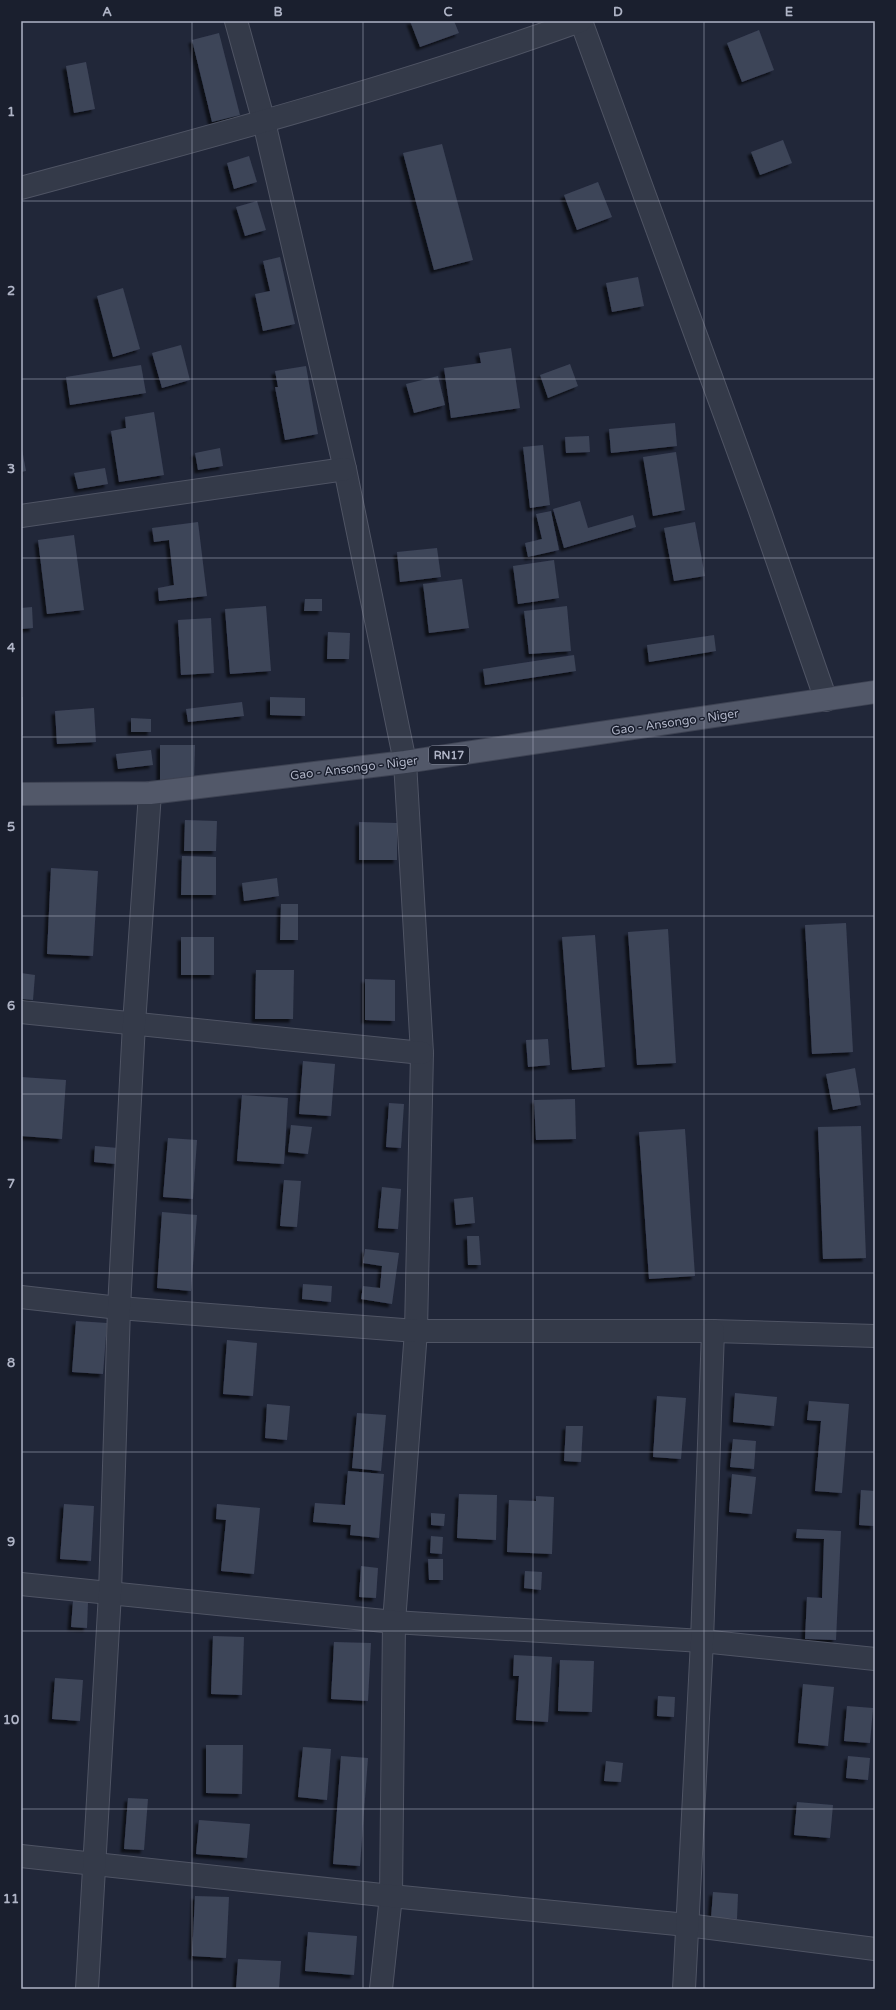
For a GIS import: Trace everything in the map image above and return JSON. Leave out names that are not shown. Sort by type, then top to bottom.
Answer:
[{"type":"main road","name":"Gao - Ansongo - Niger","points":[[21,794],[150,794],[405,762],[875,692]]},
{"type":"street","points":[[236,21],[264,122],[345,469],[405,762],[422,1053],[416,1330],[394,1622],[391,1896],[381,1989]]},
{"type":"street","points":[[21,188],[264,122],[521,42],[580,21],[757,500],[826,700]]},
{"type":"street","points":[[21,516],[345,469]]},
{"type":"street","points":[[87,1989],[96,1864],[110,1593],[119,1308],[134,1024],[150,794]]},
{"type":"street","points":[[21,1012],[422,1053]]},
{"type":"street","points":[[21,1297],[119,1308],[416,1330],[713,1331],[875,1336]]},
{"type":"street","points":[[684,1989],[702,1641],[713,1331]]},
{"type":"street","points":[[21,1584],[394,1622],[702,1641],[875,1659]]},
{"type":"street","points":[[21,1856],[391,1896],[687,1925],[875,1949]]},
{"type":"building","points":[[410,21],[454,21],[459,33],[420,47]]},
{"type":"building","points":[[759,30],[774,70],[742,82],[727,43]]},
{"type":"building","points":[[219,33],[240,115],[212,122],[192,40]]},
{"type":"building","points":[[86,62],[95,109],[74,113],[66,66]]},
{"type":"building","points":[[783,140],[792,163],[760,175],[751,152]]},
{"type":"building","points":[[442,144],[473,260],[434,270],[403,153]]},
{"type":"building","points":[[249,156],[257,182],[234,189],[227,163]]},
{"type":"building","points":[[598,182],[612,217],[577,230],[564,195]]},
{"type":"building","points":[[257,201],[266,230],[245,236],[236,207]]},
{"type":"building","points":[[280,257],[295,324],[263,331],[255,294],[270,291],[263,261]]},
{"type":"building","points":[[638,277],[644,306],[612,312],[606,283]]},
{"type":"building","points":[[123,288],[140,349],[113,357],[97,296]]},
{"type":"building","points":[[181,345],[190,380],[162,388],[152,353]]},
{"type":"building","points":[[511,348],[520,408],[451,418],[444,368],[481,363],[479,353]]},
{"type":"building","points":[[570,364],[578,386],[548,398],[540,375]]},
{"type":"building","points":[[141,365],[146,393],[70,405],[66,377]]},
{"type":"building","points":[[306,366],[318,434],[285,440],[275,387],[278,387],[275,371]]},
{"type":"building","points":[[438,376],[445,405],[414,413],[406,384]]},
{"type":"building","points":[[154,412],[164,475],[119,482],[111,431],[126,428],[125,417]]},
{"type":"building","points":[[675,423],[677,446],[611,453],[609,429]]},
{"type":"building","points":[[589,436],[590,452],[566,453],[565,437]]},
{"type":"building","points":[[21,444],[26,471],[21,472]]},
{"type":"building","points":[[543,445],[550,505],[530,508],[523,447]]},
{"type":"building","points":[[220,448],[223,466],[198,470],[195,453]]},
{"type":"building","points":[[676,452],[685,510],[653,516],[643,457]]},
{"type":"building","points":[[105,468],[108,484],[78,489],[74,473]]},
{"type":"building","points":[[580,501],[588,528],[633,515],[636,527],[564,548],[553,509]]},
{"type":"building","points":[[551,511],[559,550],[528,557],[525,543],[542,539],[536,514]]},
{"type":"building","points":[[198,522],[207,596],[159,601],[158,588],[174,585],[169,540],[154,542],[152,528]]},
{"type":"building","points":[[695,522],[705,576],[674,581],[664,528]]},
{"type":"building","points":[[74,535],[84,610],[47,614],[38,540]]},
{"type":"building","points":[[437,548],[441,577],[400,582],[397,552]]},
{"type":"building","points":[[554,560],[559,598],[518,604],[513,566]]},
{"type":"building","points":[[462,579],[469,628],[429,633],[423,584]]},
{"type":"building","points":[[305,599],[322,599],[322,611],[304,611]]},
{"type":"building","points":[[266,606],[271,671],[230,674],[225,609]]},
{"type":"building","points":[[567,606],[571,651],[529,654],[524,611]]},
{"type":"building","points":[[32,607],[33,628],[21,629],[21,608]]},
{"type":"building","points":[[211,618],[214,673],[181,675],[178,620]]},
{"type":"building","points":[[328,632],[350,633],[349,659],[327,659]]},
{"type":"building","points":[[714,635],[716,651],[649,662],[647,645]]},
{"type":"building","points":[[574,655],[576,671],[485,685],[483,669]]},
{"type":"building","points":[[21,697],[23,697],[23,735],[21,735]]},
{"type":"building","points":[[270,697],[305,698],[305,716],[270,715]]},
{"type":"building","points":[[242,702],[244,716],[188,722],[186,709]]},
{"type":"building","points":[[94,708],[96,742],[57,744],[55,711]]},
{"type":"building","points":[[131,718],[151,719],[151,732],[131,732]]},
{"type":"building","points":[[160,745],[195,745],[194,781],[160,780]]},
{"type":"building","points":[[151,750],[153,765],[118,769],[116,754]]},
{"type":"building","points":[[185,820],[217,821],[216,851],[184,851]]},
{"type":"building","points":[[359,822],[397,823],[397,860],[359,860]]},
{"type":"building","points":[[182,856],[216,857],[216,895],[181,895]]},
{"type":"building","points":[[51,868],[98,871],[93,956],[47,954]]},
{"type":"building","points":[[277,878],[279,896],[244,901],[242,883]]},
{"type":"building","points":[[281,904],[298,904],[298,940],[280,940]]},
{"type":"building","points":[[846,923],[853,1052],[812,1054],[805,925]]},
{"type":"building","points":[[668,929],[676,1063],[637,1065],[628,932]]},
{"type":"building","points":[[595,935],[605,1067],[572,1070],[562,937]]},
{"type":"building","points":[[181,937],[214,937],[214,975],[181,975]]},
{"type":"building","points":[[256,970],[294,970],[293,1019],[255,1019]]},
{"type":"building","points":[[21,973],[35,975],[33,1000],[21,999]]},
{"type":"building","points":[[365,979],[395,980],[395,1021],[365,1020]]},
{"type":"building","points":[[548,1039],[550,1065],[528,1067],[526,1040]]},
{"type":"building","points":[[303,1061],[335,1064],[331,1116],[299,1114]]},
{"type":"building","points":[[855,1068],[861,1105],[833,1110],[826,1074]]},
{"type":"building","points":[[21,1077],[66,1080],[62,1139],[21,1136]]},
{"type":"building","points":[[242,1095],[288,1098],[284,1164],[237,1161]]},
{"type":"building","points":[[575,1099],[576,1139],[536,1140],[534,1100]]},
{"type":"building","points":[[389,1103],[404,1104],[401,1148],[386,1147]]},
{"type":"building","points":[[291,1125],[312,1127],[308,1154],[288,1152]]},
{"type":"building","points":[[861,1126],[866,1258],[823,1259],[818,1127]]},
{"type":"building","points":[[685,1129],[695,1276],[649,1279],[639,1132]]},
{"type":"building","points":[[168,1138],[197,1140],[193,1199],[163,1197]]},
{"type":"building","points":[[95,1146],[118,1148],[116,1164],[94,1162]]},
{"type":"building","points":[[284,1180],[301,1181],[297,1227],[280,1226]]},
{"type":"building","points":[[382,1187],[401,1189],[398,1229],[378,1228]]},
{"type":"building","points":[[473,1197],[475,1223],[456,1225],[454,1199]]},
{"type":"building","points":[[162,1212],[197,1215],[191,1291],[157,1288]]},
{"type":"building","points":[[467,1236],[479,1236],[481,1265],[468,1265]]},
{"type":"building","points":[[365,1249],[399,1253],[392,1304],[361,1299],[363,1286],[380,1288],[382,1266],[363,1263]]},
{"type":"building","points":[[303,1284],[332,1286],[331,1302],[302,1299]]},
{"type":"building","points":[[76,1321],[107,1323],[103,1374],[72,1372]]},
{"type":"building","points":[[227,1340],[257,1343],[253,1396],[223,1394]]},
{"type":"building","points":[[735,1393],[777,1397],[774,1426],[733,1422]]},
{"type":"building","points":[[657,1396],[686,1398],[681,1459],[653,1457]]},
{"type":"building","points":[[809,1401],[849,1404],[842,1493],[815,1491],[821,1421],[807,1420]]},
{"type":"building","points":[[267,1404],[290,1406],[287,1440],[265,1438]]},
{"type":"building","points":[[357,1413],[386,1415],[381,1471],[352,1468]]},
{"type":"building","points":[[566,1426],[583,1426],[581,1462],[564,1461]]},
{"type":"building","points":[[733,1439],[756,1441],[754,1469],[730,1467]]},
{"type":"building","points":[[348,1471],[384,1474],[379,1538],[350,1535],[351,1525],[313,1522],[315,1503],[345,1505]]},
{"type":"building","points":[[732,1474],[756,1477],[752,1514],[729,1512]]},
{"type":"building","points":[[861,1490],[875,1491],[874,1526],[859,1525]]},
{"type":"building","points":[[459,1494],[497,1495],[496,1540],[457,1538]]},
{"type":"building","points":[[536,1496],[554,1497],[552,1554],[507,1552],[509,1500],[536,1501]]},
{"type":"building","points":[[64,1504],[94,1506],[91,1561],[60,1559]]},
{"type":"building","points":[[217,1504],[260,1508],[254,1574],[221,1571],[226,1520],[216,1519]]},
{"type":"building","points":[[431,1513],[445,1514],[444,1526],[431,1525]]},
{"type":"building","points":[[797,1529],[841,1531],[836,1640],[805,1639],[807,1597],[822,1598],[824,1539],[796,1538]]},
{"type":"building","points":[[431,1536],[443,1537],[442,1554],[430,1553]]},
{"type":"building","points":[[428,1559],[443,1559],[443,1580],[429,1580]]},
{"type":"building","points":[[361,1566],[378,1568],[376,1598],[359,1597]]},
{"type":"building","points":[[525,1571],[542,1572],[541,1590],[524,1588]]},
{"type":"building","points":[[73,1601],[88,1602],[87,1628],[71,1627]]},
{"type":"building","points":[[213,1636],[244,1637],[242,1695],[211,1694]]},
{"type":"building","points":[[334,1642],[371,1643],[368,1701],[331,1699]]},
{"type":"building","points":[[514,1655],[552,1657],[548,1722],[516,1720],[519,1676],[513,1676]]},
{"type":"building","points":[[560,1660],[594,1661],[592,1712],[558,1711]]},
{"type":"building","points":[[55,1678],[83,1680],[80,1721],[52,1719]]},
{"type":"building","points":[[803,1684],[834,1687],[828,1746],[798,1743]]},
{"type":"building","points":[[658,1696],[675,1697],[674,1717],[657,1716]]},
{"type":"building","points":[[847,1706],[873,1708],[870,1743],[844,1741]]},
{"type":"building","points":[[206,1745],[243,1745],[242,1794],[206,1793]]},
{"type":"building","points":[[303,1747],[331,1749],[327,1800],[298,1797]]},
{"type":"building","points":[[341,1756],[368,1758],[360,1866],[333,1864]]},
{"type":"building","points":[[848,1756],[870,1758],[868,1780],[846,1778]]},
{"type":"building","points":[[606,1761],[623,1763],[621,1782],[604,1781]]},
{"type":"building","points":[[128,1798],[148,1799],[144,1850],[124,1849]]},
{"type":"building","points":[[797,1802],[833,1805],[830,1838],[794,1835]]},
{"type":"building","points":[[199,1820],[250,1824],[247,1858],[196,1854]]},
{"type":"building","points":[[713,1892],[738,1894],[737,1919],[711,1918]]},
{"type":"building","points":[[195,1896],[229,1897],[226,1958],[192,1956]]},
{"type":"building","points":[[308,1932],[357,1936],[354,1975],[305,1971]]},
{"type":"building","points":[[238,1959],[281,1961],[279,1989],[236,1989]]}]
